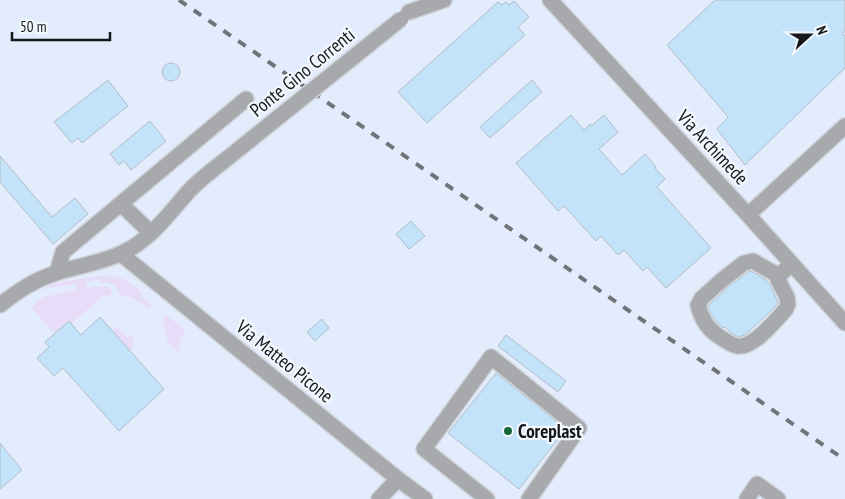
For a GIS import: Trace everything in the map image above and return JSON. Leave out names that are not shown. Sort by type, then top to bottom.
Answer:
[{"type":"street","points":[[405,16],[420,0]]},
{"type":"street","points":[[405,16],[444,0]]},
{"type":"street","name":"Via Archimede","points":[[550,0],[845,323]]},
{"type":"street","name":"Ponte Gino Correnti","points":[[0,305],[20,289],[40,278],[121,254],[139,244],[164,221],[190,190],[228,157],[405,16]]},
{"type":"street","points":[[57,272],[63,252],[246,99]]},
{"type":"street","points":[[748,215],[845,126]]},
{"type":"street","points":[[121,204],[151,233]]},
{"type":"street","name":"Via Matteo Picone","points":[[121,254],[424,499]]},
{"type":"street","points":[[779,276],[753,260],[744,263],[702,298],[698,305],[700,314],[708,327],[716,335],[730,344],[738,347],[749,344],[761,336],[786,309],[788,304],[787,298],[778,280],[779,276],[791,264]]},
{"type":"street","points":[[486,499],[468,493],[424,449],[491,357],[579,428],[529,499]]},
{"type":"street","points":[[378,499],[398,479]]},
{"type":"street","points":[[747,499],[757,484],[778,499]]},
{"type":"shaded area","points":[[0,0],[845,0],[845,499],[0,499]]},
{"type":"shaded area","points":[[104,275],[126,280],[140,290],[143,298],[152,305],[149,309],[131,297],[120,296],[114,285],[101,283],[100,279],[86,282],[87,288],[107,287],[112,291],[110,296],[104,295],[71,324],[68,321],[55,334],[31,307],[43,297],[76,290],[75,284],[42,289],[55,283]]},
{"type":"shaded area","points":[[164,316],[170,318],[186,331],[181,337],[179,344],[181,348],[180,353],[168,343],[163,322]]},
{"type":"shaded area","points":[[116,326],[128,338],[133,333],[131,352],[112,331]]},
{"type":"building","points":[[715,0],[845,0],[845,30],[843,34],[845,36],[845,68],[745,165],[717,129],[728,117],[667,45]]},
{"type":"building","points":[[514,1],[529,17],[518,27],[525,35],[427,123],[398,92],[498,2],[502,5],[506,2],[509,5]]},
{"type":"building","points":[[171,63],[177,66],[180,72],[177,78],[171,81],[165,78],[162,72],[165,66]]},
{"type":"building","points":[[108,80],[128,106],[82,143],[78,138],[72,143],[54,122]]},
{"type":"building","points":[[532,80],[542,92],[490,138],[480,127]]},
{"type":"building","points":[[571,115],[584,130],[604,115],[618,132],[599,149],[622,175],[645,154],[665,179],[657,187],[711,248],[666,288],[647,267],[643,271],[624,250],[618,255],[601,236],[596,241],[564,206],[558,211],[516,163]]},
{"type":"building","points":[[150,121],[166,141],[131,170],[124,161],[119,165],[110,154]]},
{"type":"building","points":[[0,156],[52,217],[75,198],[88,214],[53,244],[0,182]]},
{"type":"building","points":[[411,221],[425,236],[409,249],[396,234]]},
{"type":"building","points":[[751,271],[770,284],[778,303],[745,335],[738,337],[718,324],[711,315],[708,306],[728,287]]},
{"type":"building","points":[[100,317],[164,389],[119,431],[63,368],[54,376],[37,358],[49,347],[45,342],[69,321],[81,335]]},
{"type":"building","points":[[322,319],[329,328],[315,341],[307,332]]},
{"type":"building","points":[[506,335],[566,381],[558,392],[498,346]]},
{"type":"building","name":"Coreplast","points":[[496,373],[566,429],[519,489],[448,433]]},
{"type":"building","points":[[0,443],[22,470],[0,489]]},
{"type":"railway","points":[[179,0],[845,460]]},
{"type":"place","name":"Coreplast","points":[[508,431]]}]
